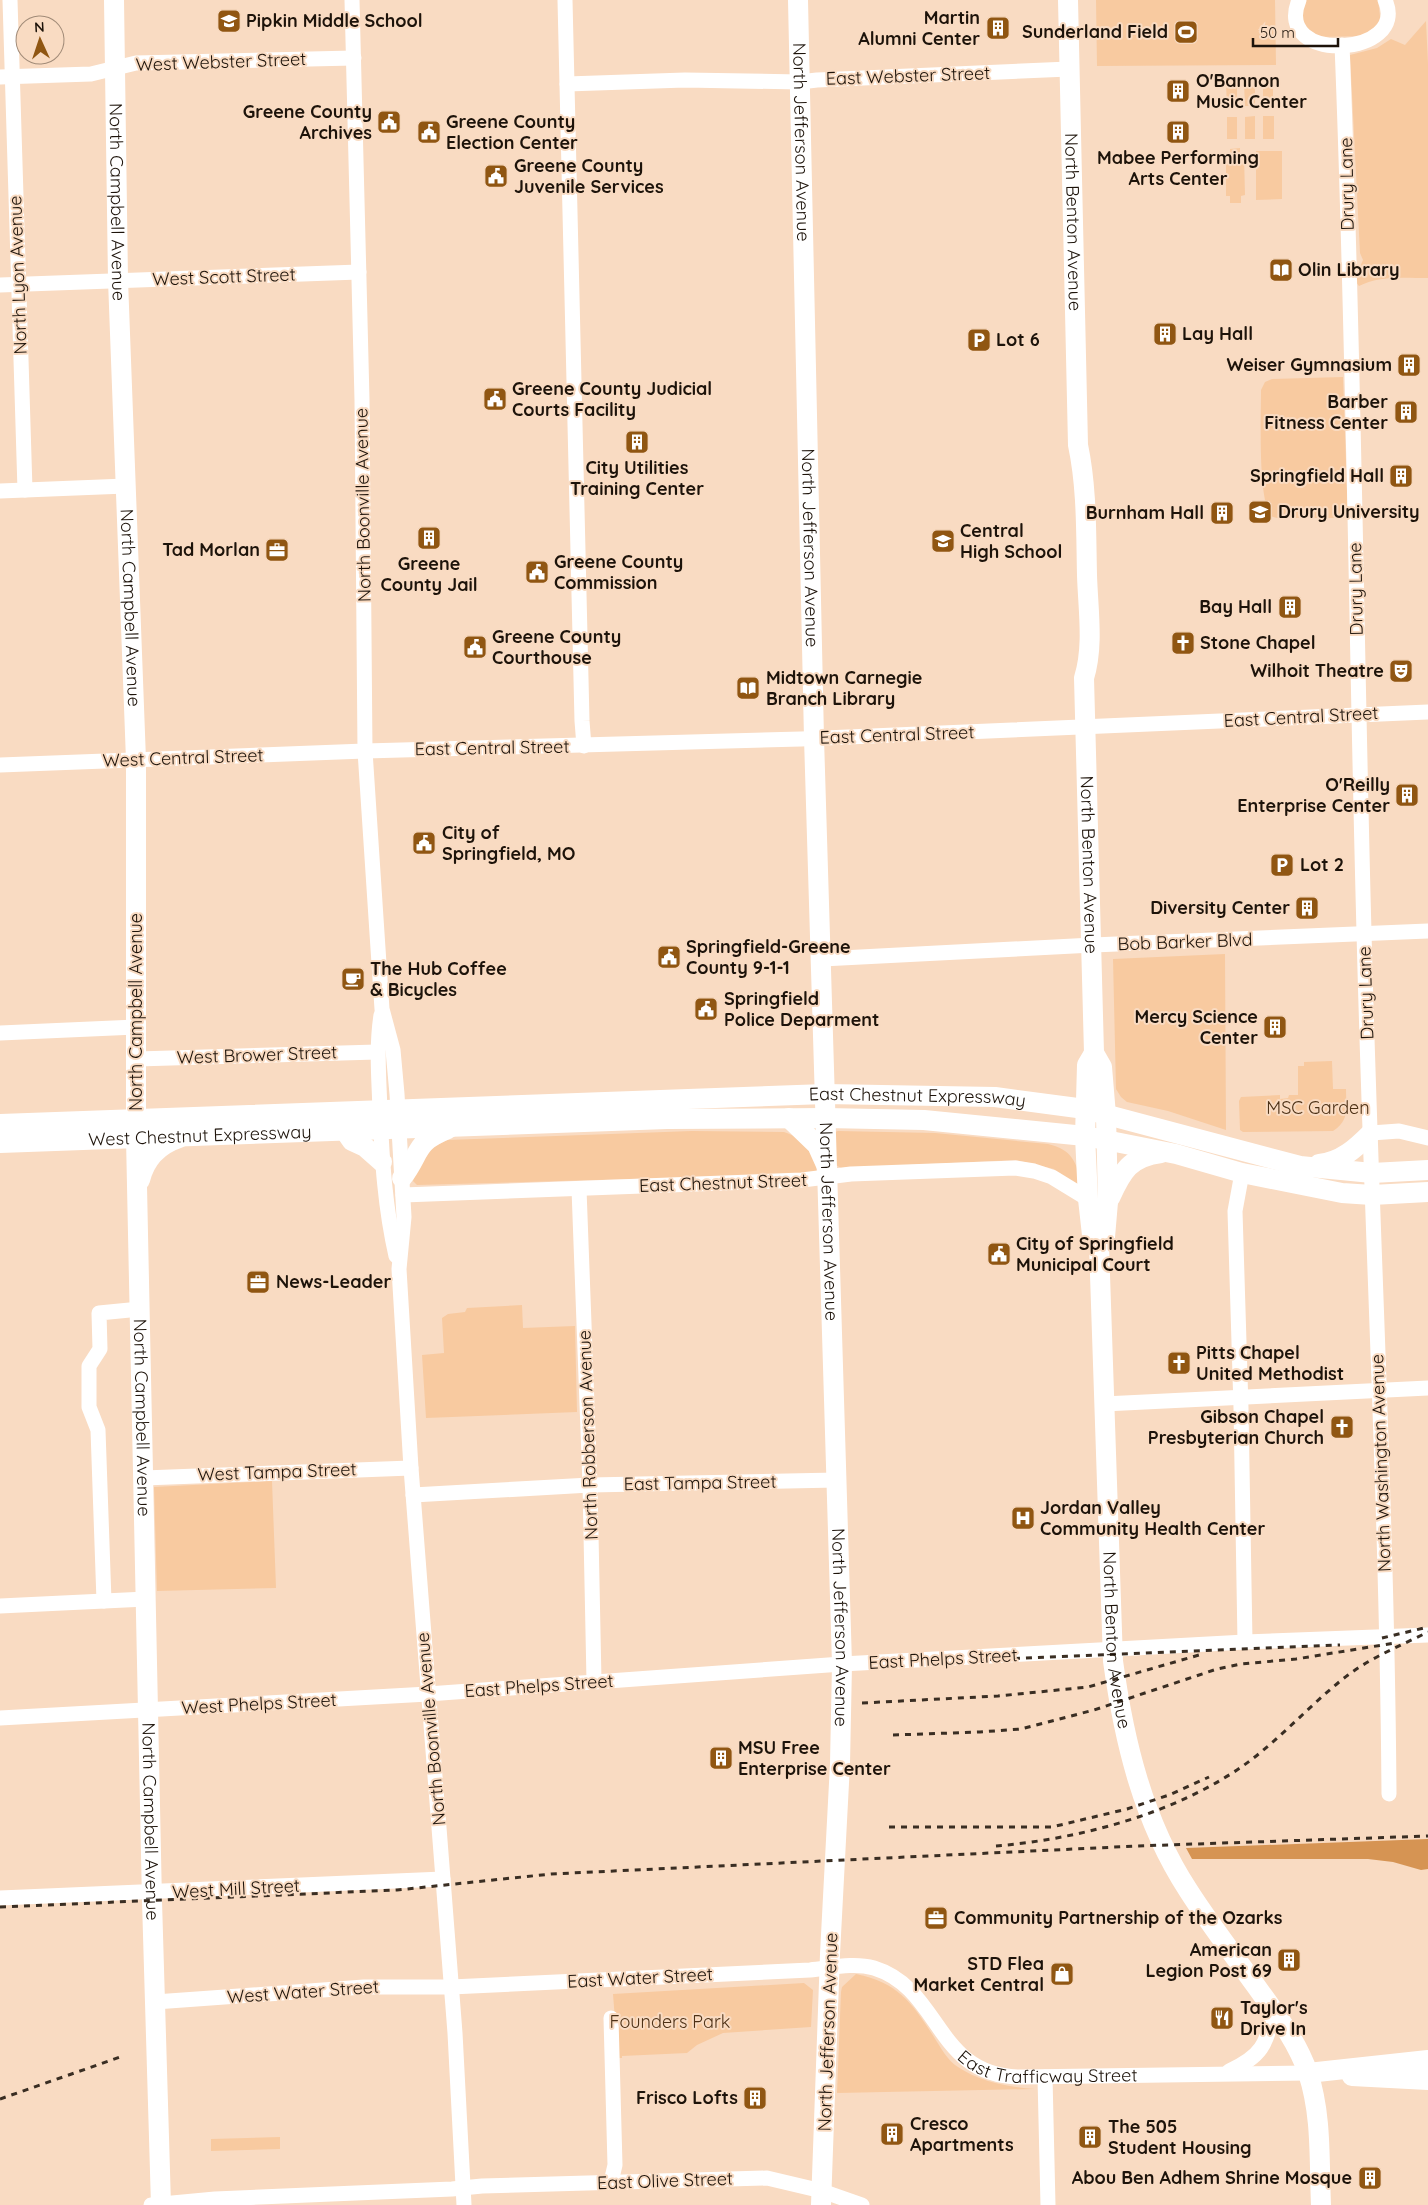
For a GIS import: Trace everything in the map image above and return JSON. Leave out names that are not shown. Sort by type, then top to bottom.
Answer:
[{"type":"main road","name":"North Campbell Avenue","points":[[114,0],[118,280],[136,760],[136,1128],[158,2205]]},
{"type":"main road","name":"North Jefferson Avenue","points":[[798,0],[814,738],[842,1664],[840,1764],[830,1968],[822,2198]]},
{"type":"main road","name":"North Benton Avenue","points":[[1068,0],[1078,445],[1084,472],[1089,628],[1089,661],[1084,678],[1093,945],[1094,1053],[1102,1067],[1106,1115],[1108,1202],[1104,1237],[1099,1245]]},
{"type":"main road","name":"North Benton Avenue","points":[[1094,1053],[1087,1065],[1085,1136],[1088,1200],[1092,1235],[1099,1245],[1113,1661],[1120,1713],[1129,1753],[1149,1813],[1170,1860],[1187,1889],[1288,2031],[1308,2073],[1318,2122],[1321,2205]]},
{"type":"main road","name":"East Chestnut Expressway","points":[[389,1110],[825,1094],[995,1097],[1085,1109],[1300,1166],[1372,1173],[1428,1170]]},
{"type":"main road","name":"West Chestnut Expressway","points":[[0,1143],[136,1128],[389,1110]]},
{"type":"main road","points":[[789,1118],[817,1145],[828,1174]]},
{"type":"main road","name":"East Chestnut Expressway","points":[[390,1129],[666,1119],[826,1118],[924,1120],[1085,1136],[1168,1152],[1242,1173],[1342,1193],[1372,1195],[1428,1192]]},
{"type":"main road","name":"West Chestnut Expressway","points":[[0,1124],[136,1128],[185,1136],[390,1129]]},
{"type":"main road","points":[[402,1186],[419,1147],[431,1136],[454,1127]]},
{"type":"main road","points":[[345,1131],[352,1141],[365,1147],[382,1162]]},
{"type":"main road","points":[[1300,1166],[1328,1163],[1354,1151],[1370,1132]]},
{"type":"main road","points":[[137,1190],[145,1166],[155,1152],[169,1142],[185,1136]]},
{"type":"main road","points":[[1108,1202],[1119,1177],[1128,1165],[1150,1155],[1168,1152]]},
{"type":"main road","name":"East Trafficway Street","points":[[1308,2073],[1428,2060]]},
{"type":"main road","name":"East Trafficway Street","points":[[1308,2073],[1428,2080]]},
{"type":"street","name":"North Lyon Avenue","points":[[10,0],[6,77],[18,284],[26,490]]},
{"type":"street","name":"North Boonville Avenue","points":[[352,0],[359,272],[365,751],[382,1010],[377,1052],[389,1110]]},
{"type":"street","points":[[565,0],[581,712],[584,746]]},
{"type":"street","points":[[1299,0],[1297,15],[1300,32],[1306,39],[1317,43],[1342,45],[1367,42],[1383,30],[1387,22],[1388,13],[1384,0]]},
{"type":"street","name":"Drury Lane","points":[[1342,45],[1370,1132]]},
{"type":"street","name":"West Webster Street","points":[[6,77],[91,74],[136,64],[354,58]]},
{"type":"street","name":"East Webster Street","points":[[566,84],[685,80],[800,82],[1069,69]]},
{"type":"street","name":"West Scott Street","points":[[0,285],[359,272]]},
{"type":"street","points":[[0,491],[126,486]]},
{"type":"street","name":"East Central Street","points":[[365,751],[814,738],[1428,712]]},
{"type":"street","name":"West Central Street","points":[[0,765],[365,751]]},
{"type":"street","name":"Bob Barker Blvd","points":[[822,960],[1093,945],[1428,931]]},
{"type":"street","name":"North Boonville Avenue","points":[[382,1010],[393,1050],[389,1110],[390,1129],[402,1186],[404,1217],[399,1269],[411,1468],[451,1986],[464,2205]]},
{"type":"street","points":[[0,1033],[136,1027]]},
{"type":"street","name":"West Brower Street","points":[[137,1059],[377,1052]]},
{"type":"street","name":"North Boonville Avenue","points":[[390,1129],[382,1162],[388,1220],[399,1269]]},
{"type":"street","points":[[1370,1132],[1399,1131],[1428,1138]]},
{"type":"street","name":"North Washington Avenue","points":[[1370,1132],[1388,1635],[1389,1794]]},
{"type":"street","name":"East Chestnut Street","points":[[402,1186],[579,1188],[828,1174],[1015,1168],[1043,1173],[1061,1182],[1088,1200]]},
{"type":"street","points":[[1242,1173],[1235,1211],[1241,1396],[1245,1642]]},
{"type":"street","name":"North Robberson Avenue","points":[[579,1188],[590,1485],[594,1682]]},
{"type":"street","points":[[104,1601],[98,1430],[89,1407],[89,1366],[100,1349],[99,1313],[140,1309]]},
{"type":"street","points":[[1104,1404],[1428,1388]]},
{"type":"street","name":"West Tampa Street","points":[[144,1478],[411,1468]]},
{"type":"street","name":"East Tampa Street","points":[[413,1495],[590,1485],[837,1480]]},
{"type":"street","points":[[0,1606],[146,1599]]},
{"type":"street","name":"East Phelps Street","points":[[428,1694],[842,1664],[1245,1642],[1388,1635],[1428,1635]]},
{"type":"street","name":"West Phelps Street","points":[[0,1718],[428,1694]]},
{"type":"street","name":"West Mill Street","points":[[0,1898],[152,1893],[443,1879]]},
{"type":"street","name":"East Trafficway Street","points":[[830,1968],[864,1966],[892,1976],[917,1997],[956,2051],[982,2070],[1011,2077],[1308,2073]]},
{"type":"street","name":"East Water Street","points":[[451,1986],[830,1968]]},
{"type":"street","name":"West Water Street","points":[[155,2002],[364,1987],[451,1986]]},
{"type":"street","points":[[1221,2074],[1247,2063],[1259,2052],[1268,2036],[1274,2011]]},
{"type":"street","points":[[611,2018],[615,2165],[611,2182]]},
{"type":"street","points":[[1045,2077],[1048,2205]]},
{"type":"street","name":"East Olive Street","points":[[158,2205],[215,2199],[482,2186],[767,2178],[822,2198],[862,2205]]},
{"type":"green space","name":"Sunderland Field","points":[[1096,0],[1275,0],[1276,65],[1097,66]]},
{"type":"green space","points":[[1306,0],[1378,0],[1381,24],[1363,36],[1320,37],[1305,28],[1301,10]]},
{"type":"green space","points":[[1426,21],[1428,64],[1428,278],[1384,279],[1367,282],[1359,286],[1354,280],[1363,260],[1360,253],[1350,55],[1377,48],[1391,39],[1405,45]]},
{"type":"green space","points":[[1237,83],[1237,106],[1227,106],[1226,84]]},
{"type":"green space","points":[[1244,83],[1255,83],[1255,106],[1245,106]]},
{"type":"green space","points":[[1263,83],[1273,83],[1273,106],[1263,106]]},
{"type":"green space","points":[[1255,116],[1255,139],[1245,139],[1245,117]]},
{"type":"green space","points":[[1263,116],[1274,116],[1274,139],[1263,139]]},
{"type":"green space","points":[[1227,117],[1237,117],[1237,139],[1227,139]]},
{"type":"green space","points":[[1240,148],[1240,155],[1244,155],[1245,195],[1241,196],[1241,203],[1230,203],[1230,196],[1226,196],[1226,156],[1230,155],[1230,149]]},
{"type":"green space","points":[[1256,151],[1282,151],[1282,199],[1256,200]]},
{"type":"green space","points":[[1343,377],[1348,518],[1277,518],[1270,516],[1266,505],[1261,455],[1261,390],[1265,382],[1272,379]]},
{"type":"green space","points":[[1225,954],[1226,1130],[1168,1111],[1127,1102],[1116,1089],[1113,959]]},
{"type":"green space","name":"MSC Garden","points":[[1332,1061],[1333,1089],[1346,1089],[1345,1118],[1333,1131],[1243,1132],[1240,1130],[1239,1101],[1241,1097],[1280,1095],[1280,1099],[1288,1098],[1289,1095],[1298,1095],[1298,1066],[1304,1066],[1304,1062]]},
{"type":"green space","points":[[692,1131],[784,1132],[797,1138],[812,1152],[815,1158],[816,1172],[813,1174],[417,1185],[413,1181],[421,1154],[447,1140]]},
{"type":"green space","points":[[835,1132],[935,1133],[1048,1144],[1063,1150],[1072,1158],[1082,1185],[1074,1188],[1054,1169],[1016,1160],[841,1168],[836,1165]]},
{"type":"green space","points":[[522,1305],[523,1328],[575,1326],[577,1412],[426,1418],[422,1355],[444,1353],[442,1318],[448,1314],[465,1312],[467,1308]]},
{"type":"green space","points":[[272,1481],[276,1588],[157,1591],[154,1487]]},
{"type":"green space","points":[[856,1974],[883,1983],[903,1996],[919,2014],[947,2057],[958,2067],[995,2083],[1035,2089],[837,2093],[841,1992],[842,1987]]},
{"type":"green space","name":"Founders Park","points":[[804,1983],[813,1990],[811,2027],[723,2033],[697,2045],[687,2053],[622,2056],[622,2058],[618,2058],[613,1994]]},
{"type":"green space","points":[[280,2137],[280,2149],[211,2151],[211,2139]]},
{"type":"shaded area","points":[[1428,1839],[1428,1869],[1421,1870],[1393,1862],[1368,1859],[1192,1859],[1186,1848]]},
{"type":"railway","points":[[1382,1638],[1424,1628]]},
{"type":"railway","points":[[996,1846],[1062,1837],[1096,1829],[1130,1820],[1194,1794],[1224,1778],[1251,1760],[1348,1675],[1377,1657],[1428,1632]]},
{"type":"railway","points":[[893,1735],[1021,1729],[1094,1710],[1217,1669],[1241,1664],[1296,1659],[1395,1643]]},
{"type":"railway","points":[[978,1660],[1340,1645]]},
{"type":"railway","points":[[862,1703],[998,1696],[1088,1687],[1199,1655]]},
{"type":"railway","points":[[889,1827],[1052,1827],[1127,1809],[1169,1795],[1209,1777]]},
{"type":"railway","points":[[0,1907],[397,1890],[551,1874],[1137,1846],[1428,1836]]},
{"type":"railway","points":[[0,2099],[123,2056]]},
{"type":"place","name":"Pipkin Middle School","points":[[229,21]]},
{"type":"place","name":"Martin Alumni Center","points":[[998,28]]},
{"type":"place","name":"Sunderland Field","points":[[1186,32]]},
{"type":"place","name":"O'Bannon Music Center","points":[[1178,91]]},
{"type":"place","name":"Greene County Archives","points":[[389,122]]},
{"type":"place","name":"Greene County Election Center","points":[[429,132]]},
{"type":"place","name":"Mabee Performing Arts Center","points":[[1178,132]]},
{"type":"place","name":"Greene County Juvenile Services","points":[[496,176]]},
{"type":"place","name":"Olin Library","points":[[1281,270]]},
{"type":"place","name":"Lay Hall","points":[[1165,334]]},
{"type":"place","name":"Lot 6","points":[[979,340]]},
{"type":"place","name":"Weiser Gymnasium","points":[[1409,365]]},
{"type":"place","name":"Greene County Judicial Courts Facility","points":[[495,399]]},
{"type":"place","name":"Barber Fitness Center","points":[[1406,412]]},
{"type":"place","name":"City Utilities Training Center","points":[[637,442]]},
{"type":"place","name":"Springfield Hall","points":[[1401,476]]},
{"type":"place","name":"Drury University","points":[[1260,512]]},
{"type":"place","name":"Burnham Hall","points":[[1222,513]]},
{"type":"place","name":"Greene County Jail","points":[[429,538]]},
{"type":"place","name":"Central High School","points":[[943,541]]},
{"type":"place","name":"Tad Morlan","points":[[277,550]]},
{"type":"place","name":"Greene County Commission","points":[[537,572]]},
{"type":"place","name":"Bay Hall","points":[[1290,607]]},
{"type":"place","name":"Stone Chapel","points":[[1183,643]]},
{"type":"place","name":"Greene County Courthouse","points":[[475,647]]},
{"type":"place","name":"Wilhoit Theatre","points":[[1401,671]]},
{"type":"place","name":"Midtown Carnegie Branch Library","points":[[748,688]]},
{"type":"place","name":"O'Reilly Enterprise Center","points":[[1407,795]]},
{"type":"place","name":"City of Springfield, MO","points":[[424,843]]},
{"type":"place","name":"Lot 2","points":[[1282,865]]},
{"type":"place","name":"Diversity Center","points":[[1307,908]]},
{"type":"place","name":"Springfield-Greene County 9-1-1","points":[[669,957]]},
{"type":"place","name":"The Hub Coffee & Bicycles","points":[[353,979]]},
{"type":"place","name":"Springfield Police Deparment","points":[[706,1009]]},
{"type":"place","name":"Mercy Science Center","points":[[1275,1027]]},
{"type":"place","name":"City of Springfield Municipal Court","points":[[999,1254]]},
{"type":"place","name":"News-Leader","points":[[258,1282]]},
{"type":"place","name":"Pitts Chapel United Methodist","points":[[1179,1363]]},
{"type":"place","name":"Gibson Chapel Presbyterian Church","points":[[1342,1427]]},
{"type":"place","name":"Jordan Valley Community Health Center","points":[[1023,1518]]},
{"type":"place","name":"MSU Free Enterprise Center","points":[[721,1758]]},
{"type":"place","name":"Community Partnership of the Ozarks","points":[[936,1918]]},
{"type":"place","name":"American Legion Post 69","points":[[1289,1960]]},
{"type":"place","name":"STD Flea Market Central","points":[[1062,1974]]},
{"type":"place","name":"Taylor's Drive In","points":[[1222,2018]]},
{"type":"place","name":"Frisco Lofts","points":[[755,2098]]},
{"type":"place","name":"Cresco Apartments","points":[[892,2134]]},
{"type":"place","name":"The 505 Student Housing","points":[[1090,2137]]},
{"type":"place","name":"Abou Ben Adhem Shrine Mosque","points":[[1370,2178]]}]
